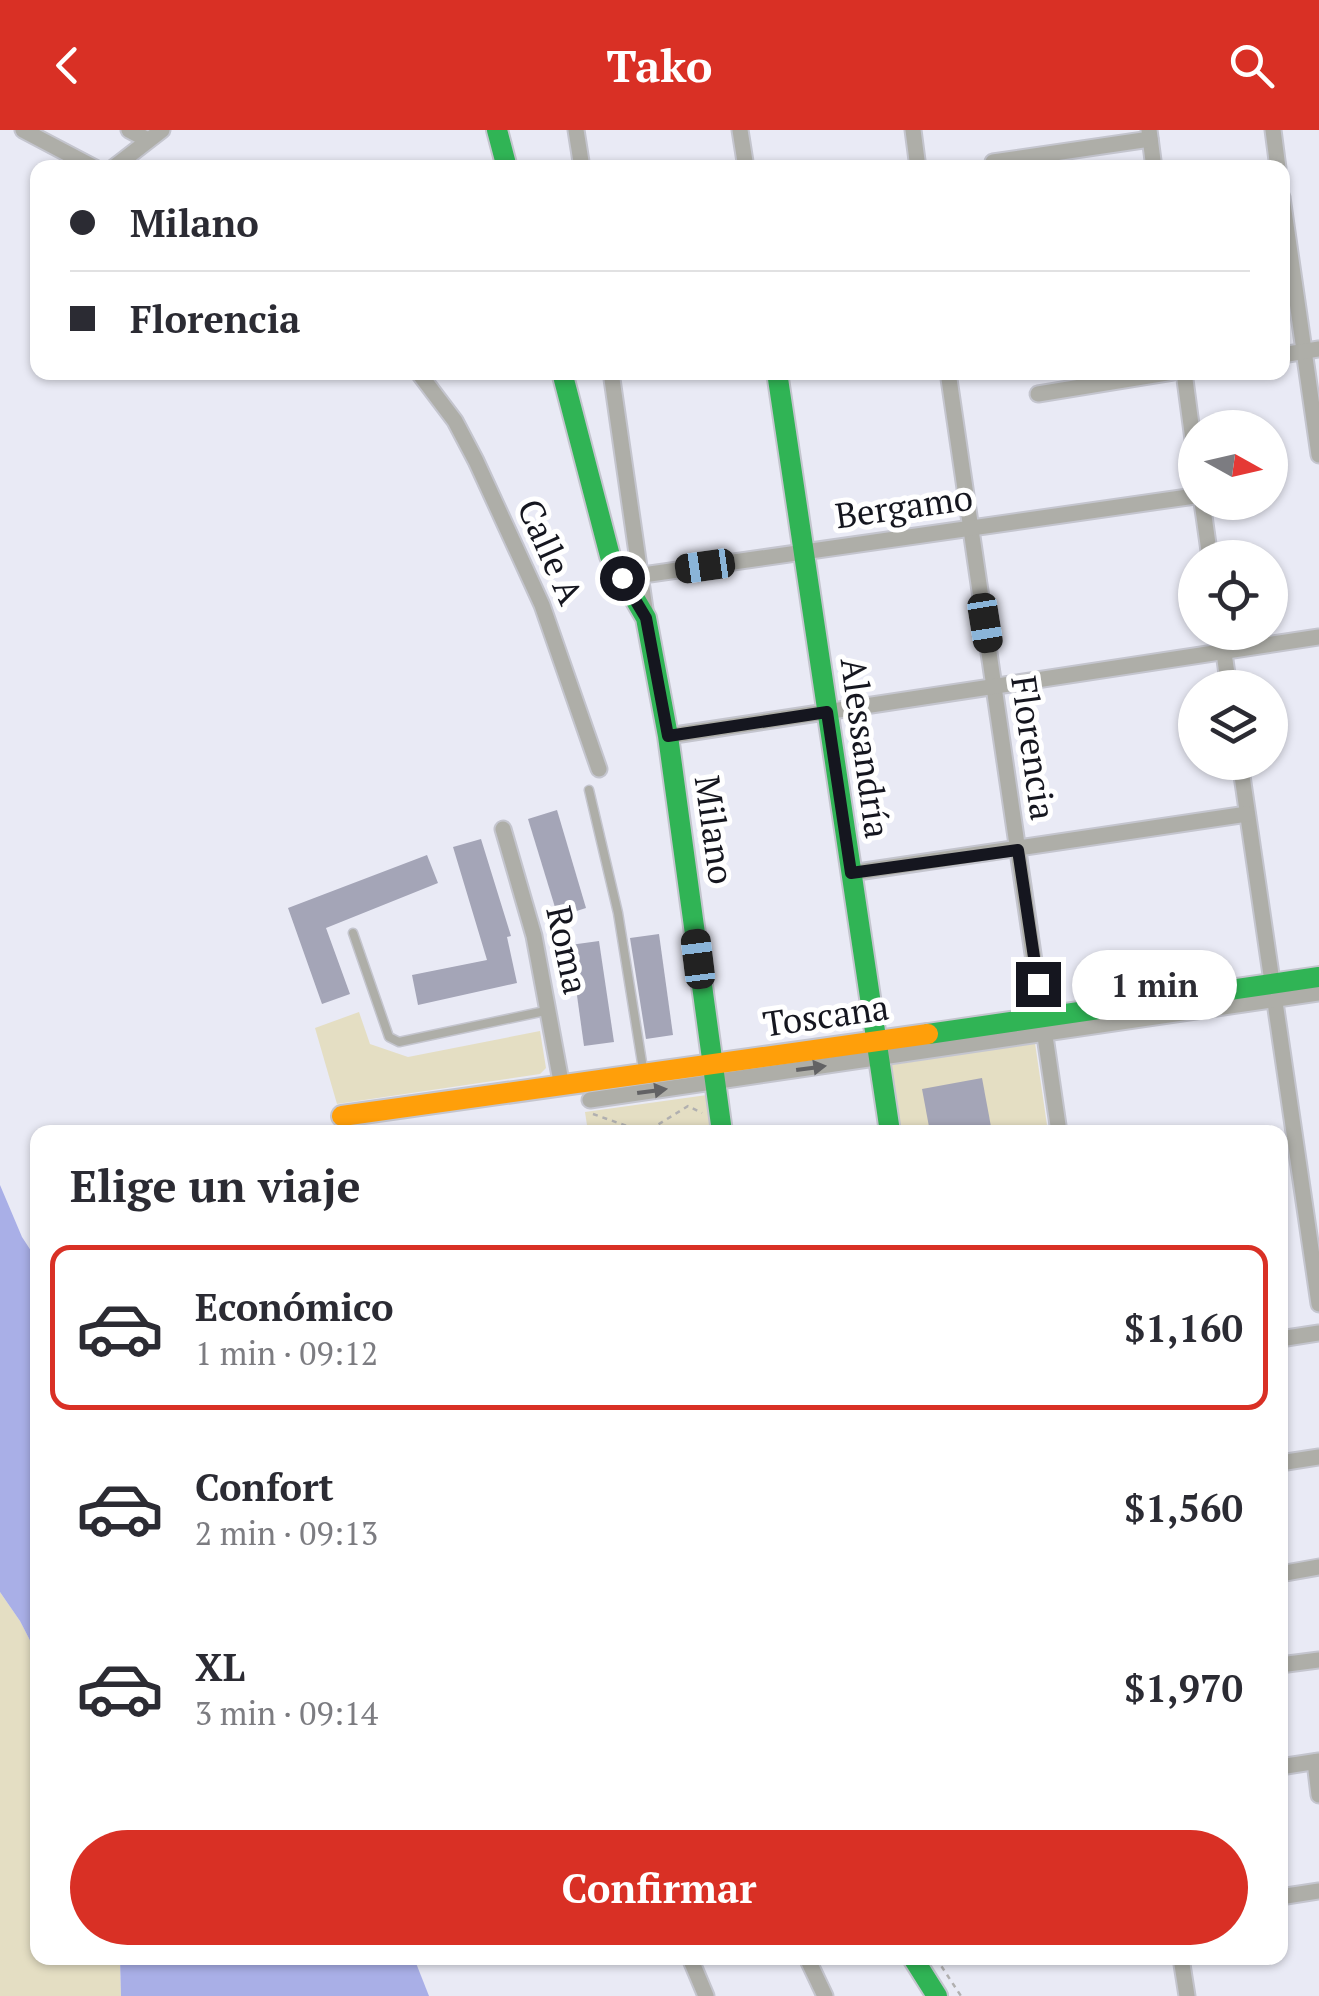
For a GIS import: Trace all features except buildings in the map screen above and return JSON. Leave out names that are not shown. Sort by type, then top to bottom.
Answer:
[{"type":"street","points":[[23,130],[79,160]]},
{"type":"street","points":[[130,130],[148,140]]},
{"type":"street","points":[[123,160],[162,130]]},
{"type":"street","points":[[496,130],[505,160]]},
{"type":"street","points":[[576,130],[581,160]]},
{"type":"street","points":[[740,130],[745,160]]},
{"type":"street","points":[[912,130],[917,160]]},
{"type":"street","points":[[1273,130],[1277,160]]},
{"type":"street","points":[[1004,160],[1150,134],[1153,160]]},
{"type":"street","points":[[1290,239],[1312,350],[1319,455]]},
{"type":"street","name":"Calle A","points":[[424,380],[455,421],[476,460],[542,604],[599,770]]},
{"type":"street","name":"Milano","points":[[564,380],[610,556],[631,576],[646,618],[668,736],[720,1122]]},
{"type":"street","points":[[612,380],[631,576]]},
{"type":"street","name":"Alessandría","points":[[777,380],[889,1125]]},
{"type":"street","name":"Florencia","points":[[949,380],[1058,1125]]},
{"type":"street","points":[[1038,394],[1124,380]]},
{"type":"street","points":[[1185,380],[1189,410]]},
{"type":"street","name":"Bergamo","points":[[631,576],[1178,498]]},
{"type":"street","points":[[668,736],[1319,637]]},
{"type":"street","points":[[1224,652],[1226,670]]},
{"type":"street","points":[[1242,780],[1319,1304]]},
{"type":"street","points":[[851,873],[1247,814]]},
{"type":"street","name":"Roma","points":[[503,829],[521,882],[550,1010],[562,1087]]},
{"type":"street","name":"Toscana","points":[[1274,992],[1319,977]]},
{"type":"street","name":"Toscana","points":[[591,1106],[713,1074],[1274,992],[1319,993]]},
{"type":"street","name":"Toscana","points":[[342,1116],[644,1076],[713,1074]]},
{"type":"street","points":[[1288,1169],[1299,1167]]},
{"type":"street","points":[[1288,1338],[1319,1333]]},
{"type":"street","points":[[1288,1462],[1319,1457]]},
{"type":"street","points":[[1288,1573],[1319,1567]]},
{"type":"street","points":[[1288,1664],[1319,1660]]},
{"type":"street","points":[[1288,1766],[1317,1761],[1319,1794]]},
{"type":"street","points":[[1288,1896],[1319,1891]]},
{"type":"street","points":[[693,1965],[706,1996]]},
{"type":"street","points":[[810,1965],[825,1996]]},
{"type":"street","points":[[918,1965],[938,1996]]},
{"type":"street","points":[[1182,1965],[1187,1996]]},
{"type":"lane","points":[[589,790],[618,913],[644,1076]]},
{"type":"lane","points":[[353,933],[389,1037],[399,1042],[550,1010]]},
{"type":"path","points":[[591,1106],[594,1117],[621,1125]]},
{"type":"path","points":[[658,1125],[688,1106],[720,1122]]},
{"type":"path","points":[[941,1965],[961,1996]]},
{"type":"shaded area","points":[[359,1012],[370,1044],[408,1057],[540,1031],[546,1068],[540,1074],[337,1104],[315,1028]]},
{"type":"shaded area","points":[[1035,1043],[1047,1125],[900,1125],[891,1065]]},
{"type":"shaded area","points":[[707,1095],[716,1125],[587,1125],[585,1112]]},
{"type":"shaded area","points":[[0,1592],[30,1640],[30,1965],[120,1965],[121,1996],[0,1996]]},
{"type":"water","points":[[0,1185],[30,1249],[30,1640],[0,1592]]},
{"type":"water","points":[[120,1965],[417,1965],[429,1996],[121,1996]]},
{"type":"traffic: fast","points":[[497,130],[505,160]]},
{"type":"traffic: fast","points":[[564,380],[610,556],[646,618],[668,736],[721,1125]]},
{"type":"traffic: fast","points":[[778,380],[889,1125]]},
{"type":"traffic: fast","points":[[928,1034],[1319,977]]},
{"type":"traffic: fast","points":[[917,1965],[937,1996]]},
{"type":"traffic: slow","points":[[342,1116],[928,1034]]},
{"type":"route","points":[[622,578],[646,618],[668,736],[827,712],[851,873],[1018,850],[1038,984]]}]
